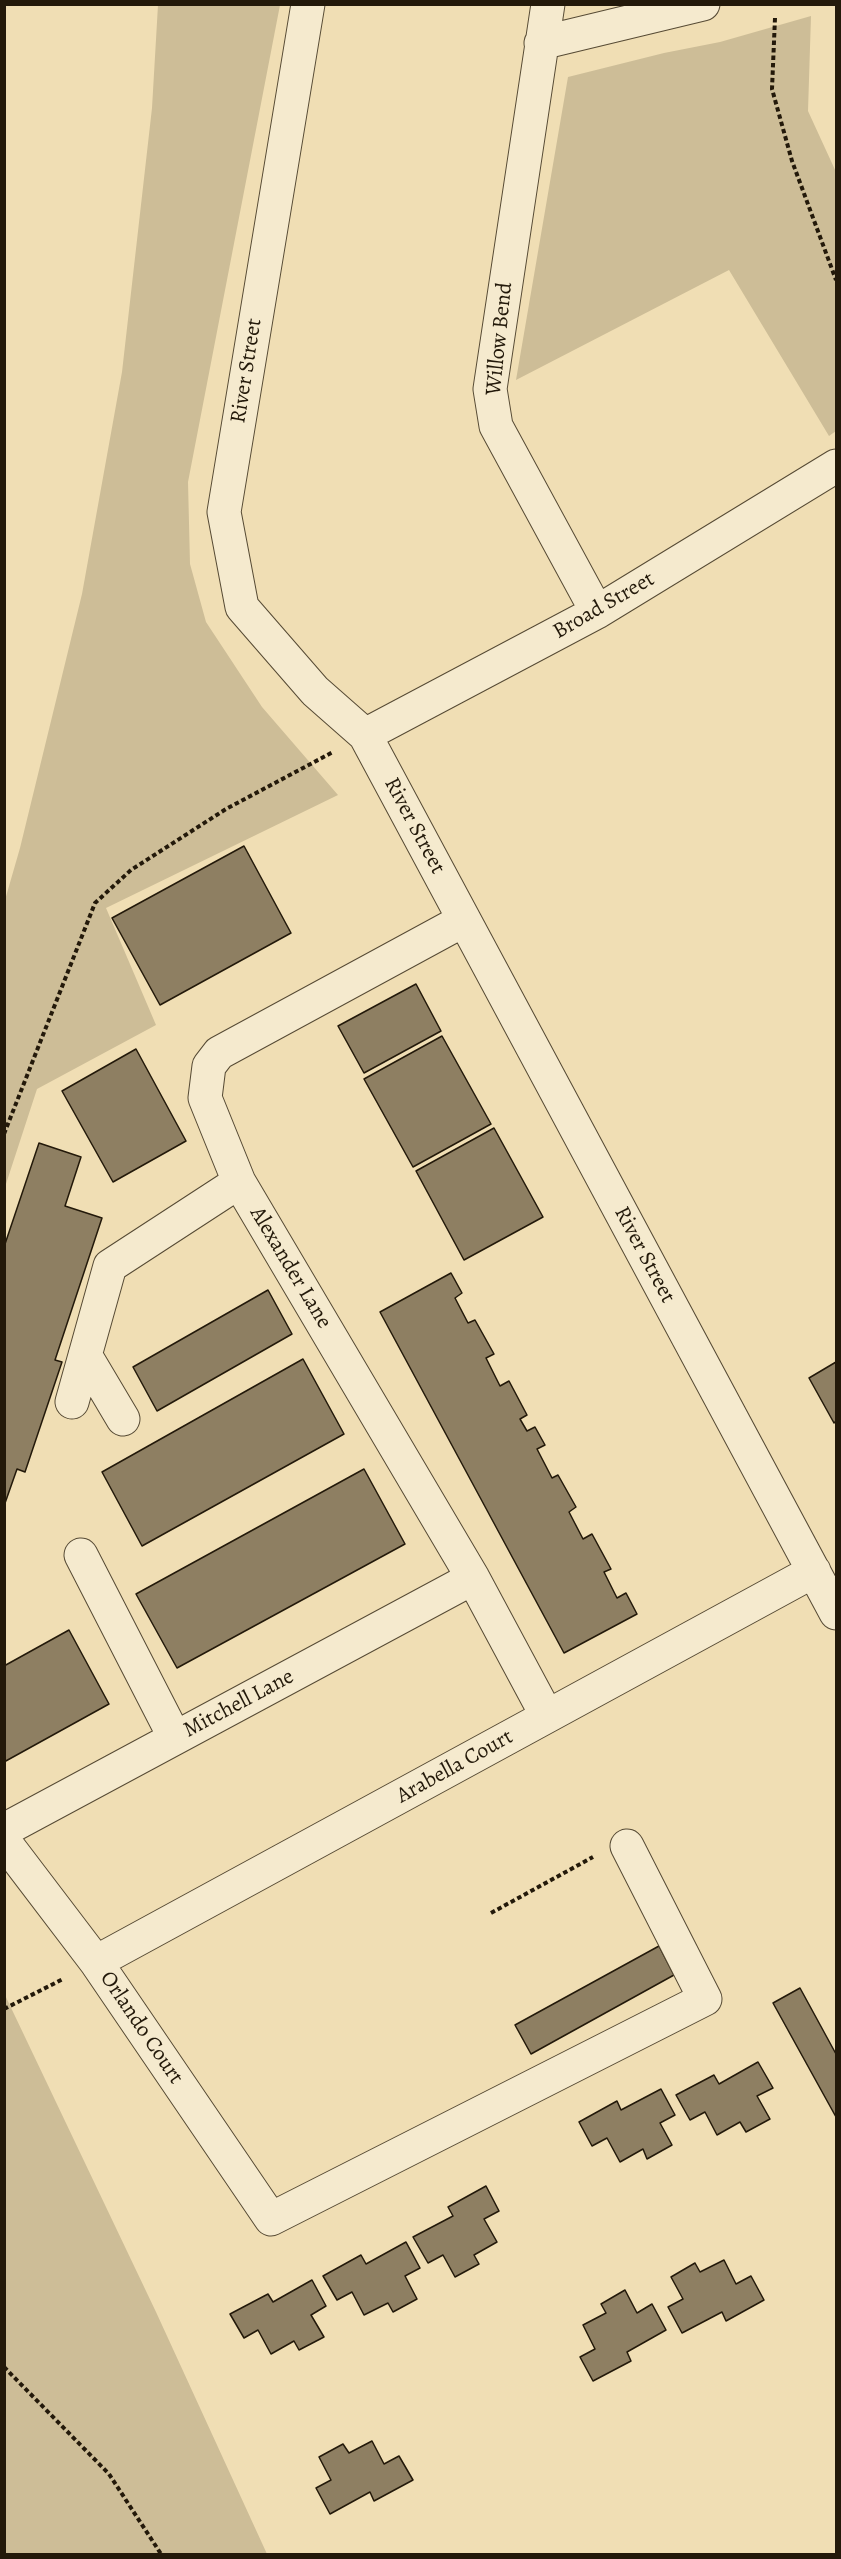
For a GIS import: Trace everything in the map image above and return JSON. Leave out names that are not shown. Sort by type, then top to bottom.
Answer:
[{"type":"street","name":"River Street","points":[[308,4],[224,512],[242,607],[315,691],[365,735],[837,1613]]},
{"type":"street","name":"Willow Bend","points":[[548,4],[490,389],[496,426],[597,612]]},
{"type":"street","points":[[541,43],[703,4]]},
{"type":"street","name":"Broad Street","points":[[365,735],[597,612],[837,466]]},
{"type":"street","name":"Alexander Lane","points":[[464,920],[219,1053],[209,1066],[205,1098],[239,1182],[473,1578],[547,1716]]},
{"type":"street","points":[[72,1402],[110,1266],[239,1182]]},
{"type":"street","points":[[85,1355],[123,1419]]},
{"type":"street","points":[[81,1555],[175,1738]]},
{"type":"street","name":"Arabella Court","points":[[96,1962],[814,1571]]},
{"type":"street","name":"Mitchell Lane","points":[[4,1830],[473,1578]]},
{"type":"street","name":"Orlando Court","points":[[4,1840],[96,1962],[271,2220],[705,1999],[627,1846]]},
{"type":"path","points":[[775,18],[772,89],[792,161],[837,280]]},
{"type":"path","points":[[4,1134],[95,903],[131,870],[226,809],[365,735]]},
{"type":"path","points":[[491,1913],[596,1855]]},
{"type":"path","points":[[4,2009],[96,1962]]},
{"type":"path","points":[[4,2367],[109,2474],[161,2554]]},
{"type":"shaded area","points":[[158,5],[280,5],[188,482],[190,564],[206,622],[262,707],[338,795],[106,908],[156,1025],[37,1089],[5,1187],[5,900],[20,848],[82,594],[122,372],[152,108]]},
{"type":"shaded area","points":[[811,16],[808,111],[836,172],[836,431],[829,436],[729,270],[516,380],[568,77],[664,53],[720,42]]},
{"type":"shaded area","points":[[4,1993],[156,2312],[267,2554],[5,2554]]},
{"type":"building","points":[[244,846],[291,933],[160,1005],[112,918]]},
{"type":"building","points":[[416,984],[441,1031],[364,1073],[338,1026]]},
{"type":"building","points":[[442,1036],[491,1124],[413,1167],[364,1079]]},
{"type":"building","points":[[136,1049],[186,1141],[113,1182],[62,1091]]},
{"type":"building","points":[[494,1128],[543,1217],[464,1260],[416,1171]]},
{"type":"building","points":[[39,1143],[81,1157],[65,1206],[102,1218],[55,1360],[62,1362],[25,1472],[17,1469],[4,1506],[4,1247]]},
{"type":"building","points":[[451,1273],[462,1293],[455,1298],[468,1323],[475,1320],[494,1354],[486,1358],[500,1386],[509,1381],[527,1415],[520,1419],[527,1431],[535,1427],[545,1445],[537,1449],[552,1478],[558,1475],[576,1507],[569,1512],[583,1539],[592,1534],[611,1569],[604,1572],[617,1598],[626,1593],[637,1614],[564,1653],[380,1312]]},
{"type":"building","points":[[268,1290],[292,1334],[157,1411],[133,1367]]},
{"type":"building","points":[[303,1359],[344,1434],[142,1546],[102,1472]]},
{"type":"building","points":[[836,1362],[836,1421],[834,1423],[809,1378]]},
{"type":"building","points":[[364,1469],[405,1544],[177,1668],[136,1594]]},
{"type":"building","points":[[69,1630],[109,1704],[4,1762],[4,1666]]},
{"type":"building","points":[[659,1946],[674,1975],[531,2054],[515,2025]]},
{"type":"building","points":[[800,1988],[836,2054],[836,2117],[773,2003]]},
{"type":"building","points":[[758,2062],[773,2088],[757,2096],[770,2119],[746,2132],[740,2122],[717,2135],[705,2112],[690,2120],[676,2095],[714,2075],[719,2084]]},
{"type":"building","points":[[661,2089],[675,2115],[660,2123],[672,2145],[647,2159],[643,2149],[620,2162],[607,2138],[592,2146],[579,2122],[617,2101],[621,2110]]},
{"type":"building","points":[[486,2186],[499,2211],[484,2219],[497,2242],[474,2255],[479,2264],[455,2277],[443,2255],[428,2263],[413,2237],[453,2216],[448,2207]]},
{"type":"building","points":[[406,2242],[420,2268],[405,2276],[417,2299],[393,2312],[388,2303],[364,2315],[352,2292],[337,2300],[323,2276],[361,2255],[366,2264]]},
{"type":"building","points":[[724,2260],[736,2284],[751,2276],[764,2300],[726,2321],[722,2312],[682,2333],[668,2307],[683,2299],[671,2277],[695,2263],[700,2272]]},
{"type":"building","points":[[312,2280],[326,2306],[311,2315],[324,2337],[299,2350],[294,2341],[271,2354],[258,2330],[244,2338],[230,2314],[268,2294],[273,2302]]},
{"type":"building","points":[[625,2290],[637,2313],[652,2304],[666,2330],[627,2352],[631,2361],[593,2381],[580,2357],[595,2349],[583,2325],[606,2313],[601,2304]]},
{"type":"building","points":[[372,2441],[384,2464],[399,2456],[413,2480],[374,2501],[370,2492],[330,2514],[316,2488],[331,2480],[319,2457],[343,2444],[349,2453]]}]
